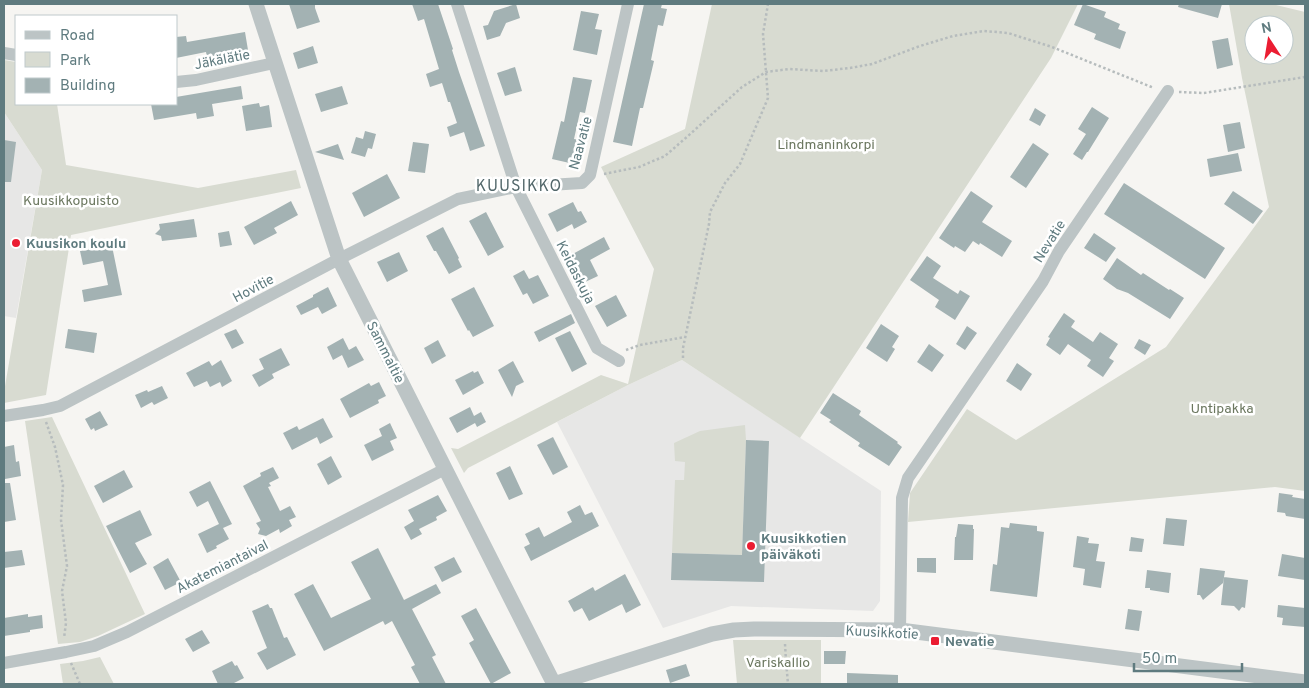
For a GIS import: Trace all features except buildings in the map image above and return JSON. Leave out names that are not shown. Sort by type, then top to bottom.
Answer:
[{"type":"street","name":"Sammaltie","points":[[256,4],[339,259],[554,684]]},
{"type":"street","points":[[458,4],[516,187]]},
{"type":"street","name":"Naavatie","points":[[516,187],[582,183],[590,175],[628,4]]},
{"type":"street","name":"Jäkälätie","points":[[178,82],[196,80],[274,63]]},
{"type":"street","name":"Nevatie","points":[[900,630],[902,498],[908,478],[1043,281],[1058,251],[1168,91]]},
{"type":"street","name":"Hovitie","points":[[4,416],[60,406],[339,259],[458,199],[516,187]]},
{"type":"street","name":"Keidaskuja","points":[[516,187],[597,348],[615,358]]},
{"type":"street","name":"Akatemiantaival","points":[[4,662],[94,646],[126,632],[445,469]]},
{"type":"street","name":"Kuusikkotie","points":[[554,684],[712,634],[734,630],[786,628],[900,630],[1305,682]]},
{"type":"path","points":[[683,358],[685,336],[710,212],[725,183],[740,164],[768,98],[763,34],[768,4]]},
{"type":"path","points":[[590,175],[639,167],[665,156],[742,87],[766,72],[789,69],[823,71],[872,64],[953,36],[984,31],[1008,33],[1052,47],[1149,86],[1168,91],[1204,93],[1305,77]]},
{"type":"path","points":[[615,358],[640,345],[685,336]]},
{"type":"path","points":[[43,410],[55,447],[63,485],[61,520],[67,566],[62,591],[66,623],[64,644],[80,684]]},
{"type":"path","points":[[786,628],[788,684]]},
{"type":"shaded area","name":"Kuusikon koulu","points":[[4,112],[42,170],[16,318],[4,316]]},
{"type":"shaded area","name":"Kuusikkotien päiväkoti","points":[[682,360],[881,491],[880,601],[873,611],[731,606],[663,628],[557,422],[628,385]]},
{"type":"green space","name":"Lindmaninkorpi","points":[[712,4],[1078,4],[1051,58],[800,438],[682,360],[628,385],[468,468],[464,473],[451,448],[458,449],[601,375],[628,384],[654,269],[601,167],[685,129]]},
{"type":"green space","name":"Untipakka","points":[[1229,4],[1272,4],[1305,12],[1305,491],[1275,487],[908,522],[910,493],[967,409],[1016,440],[1166,347],[1269,207],[1242,78]]},
{"type":"green space","name":"Kuusikkopuisto","points":[[4,60],[15,62],[15,105],[57,105],[66,165],[198,188],[296,170],[301,188],[71,235],[46,395],[4,403],[4,392],[42,170],[4,112]]},
{"type":"green space","points":[[52,417],[145,614],[98,636],[80,642],[58,644],[25,421]]},
{"type":"green space","points":[[745,425],[742,555],[672,553],[675,480],[684,480],[685,462],[675,461],[674,443],[700,431]]},
{"type":"green space","name":"Variskallio","points":[[733,640],[821,640],[821,684],[737,684]]},
{"type":"green space","points":[[100,657],[114,684],[63,684],[60,664]]},
{"type":"place","name":"Kuusikon koulu","points":[[16,243]]},
{"type":"place","name":"Kuusikkotien päiväkoti","points":[[751,546]]},
{"type":"place","name":"Nevatie","points":[[935,641]]},
{"type":"district","name":"KUUSIKKO","points":[[519,185]]}]
